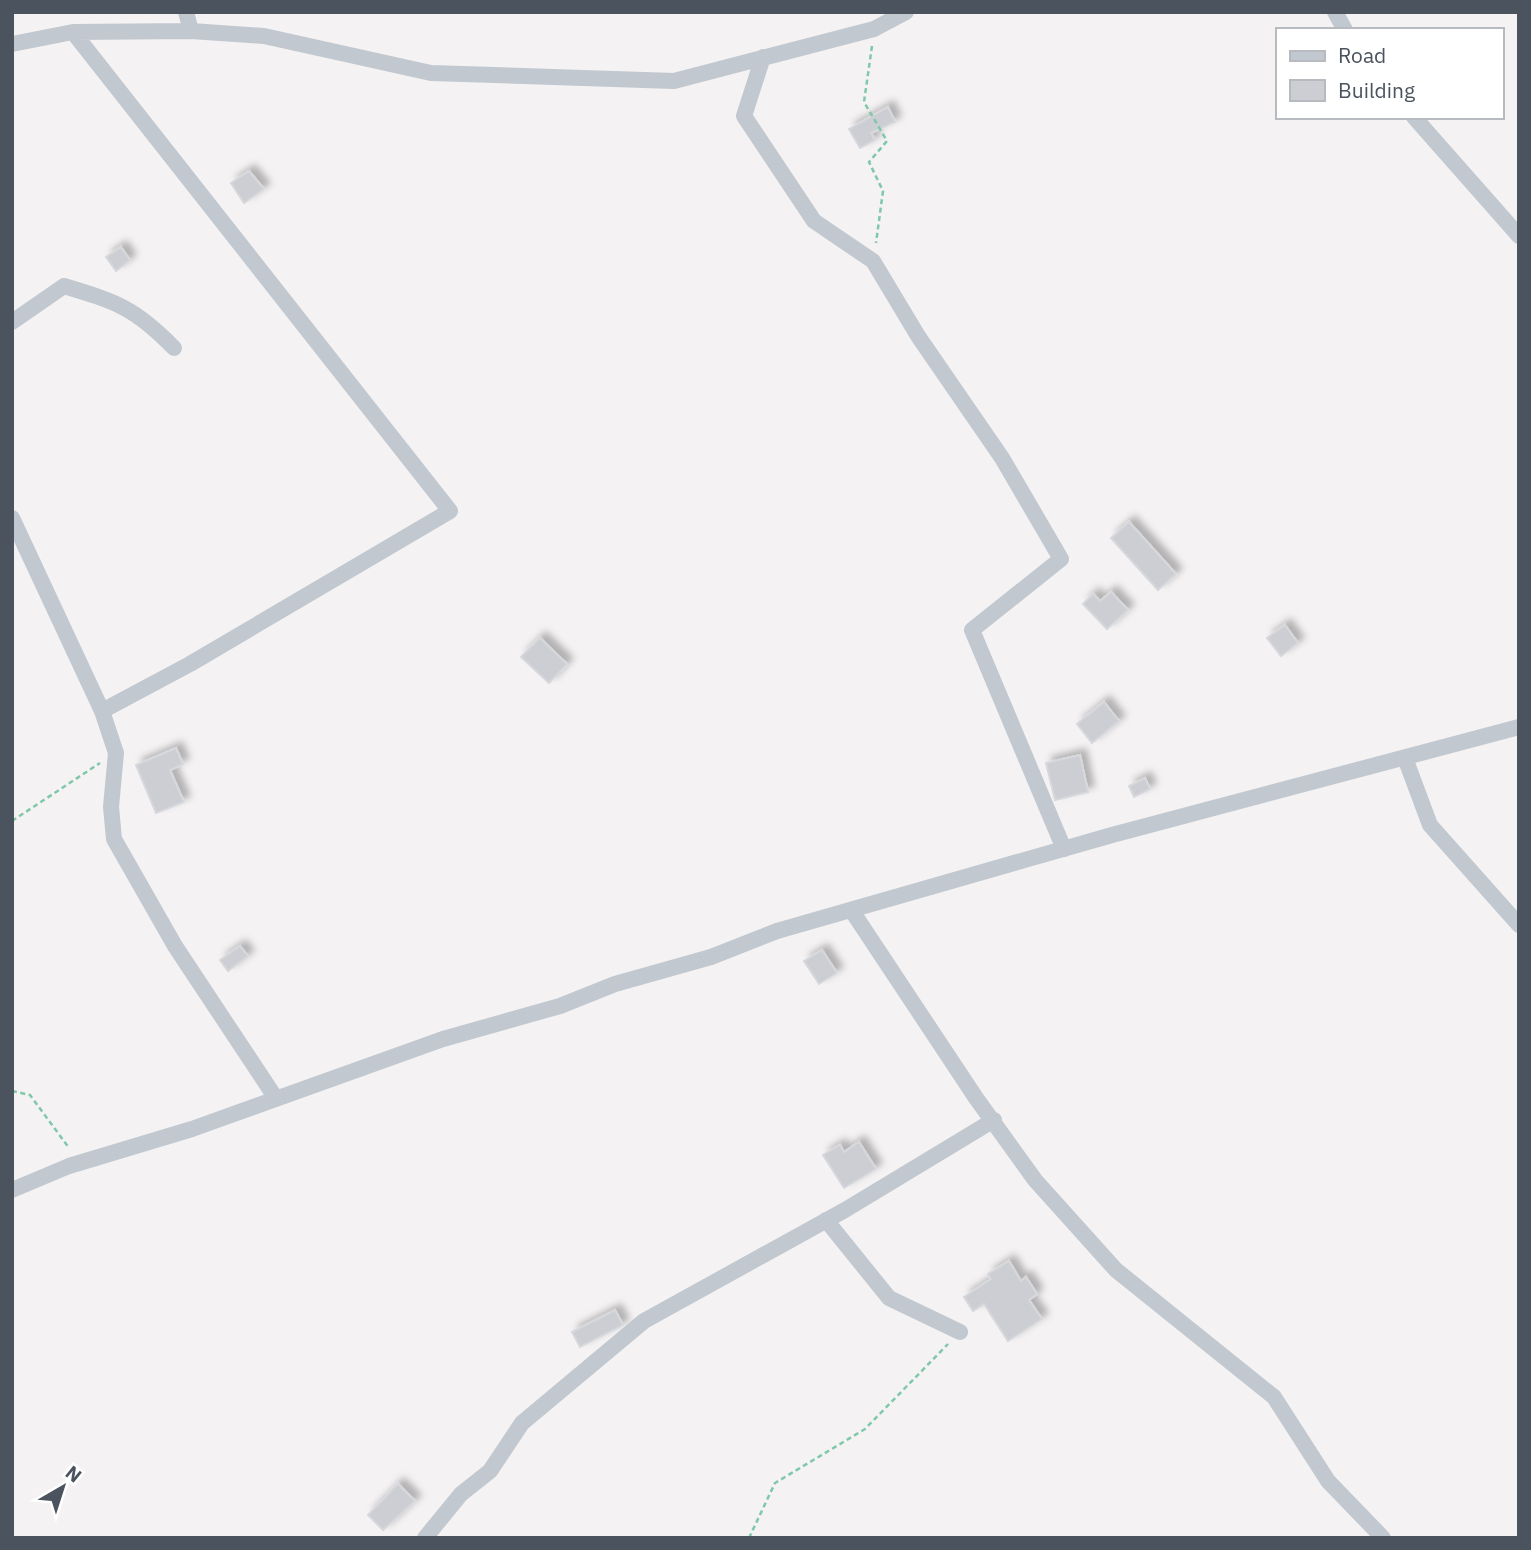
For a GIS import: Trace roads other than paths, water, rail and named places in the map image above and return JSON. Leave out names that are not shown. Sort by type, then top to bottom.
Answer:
[{"type":"street","points":[[186,12],[191,32]]},
{"type":"street","points":[[12,44],[73,32],[191,32],[264,36],[431,73],[674,81],[874,29],[906,12]]},
{"type":"street","points":[[1335,12],[1344,28]]},
{"type":"street","points":[[73,32],[450,511],[190,664],[102,711]]},
{"type":"street","points":[[762,57],[744,116],[814,221],[873,261],[918,336],[1002,458],[1061,559],[972,630],[1064,849]]},
{"type":"street","points":[[1417,119],[1519,236]]},
{"type":"street","points":[[12,322],[64,286],[118,302],[150,323],[174,348]]},
{"type":"street","points":[[12,518],[102,711],[116,753],[111,807],[114,839],[175,946],[275,1097]]},
{"type":"street","points":[[12,1190],[79,1163],[192,1129],[275,1097],[443,1039],[560,1006],[615,984],[711,957],[777,931],[1064,849],[1519,727]]},
{"type":"street","points":[[1405,758],[1430,825],[1519,925]]},
{"type":"street","points":[[852,911],[975,1098],[994,1120],[1035,1180],[1116,1270],[1273,1397],[1328,1481],[1382,1538]]},
{"type":"street","points":[[425,1538],[461,1494],[490,1471],[522,1423],[645,1321],[927,1163],[994,1120]]},
{"type":"street","points":[[825,1220],[889,1298],[960,1332]]}]
